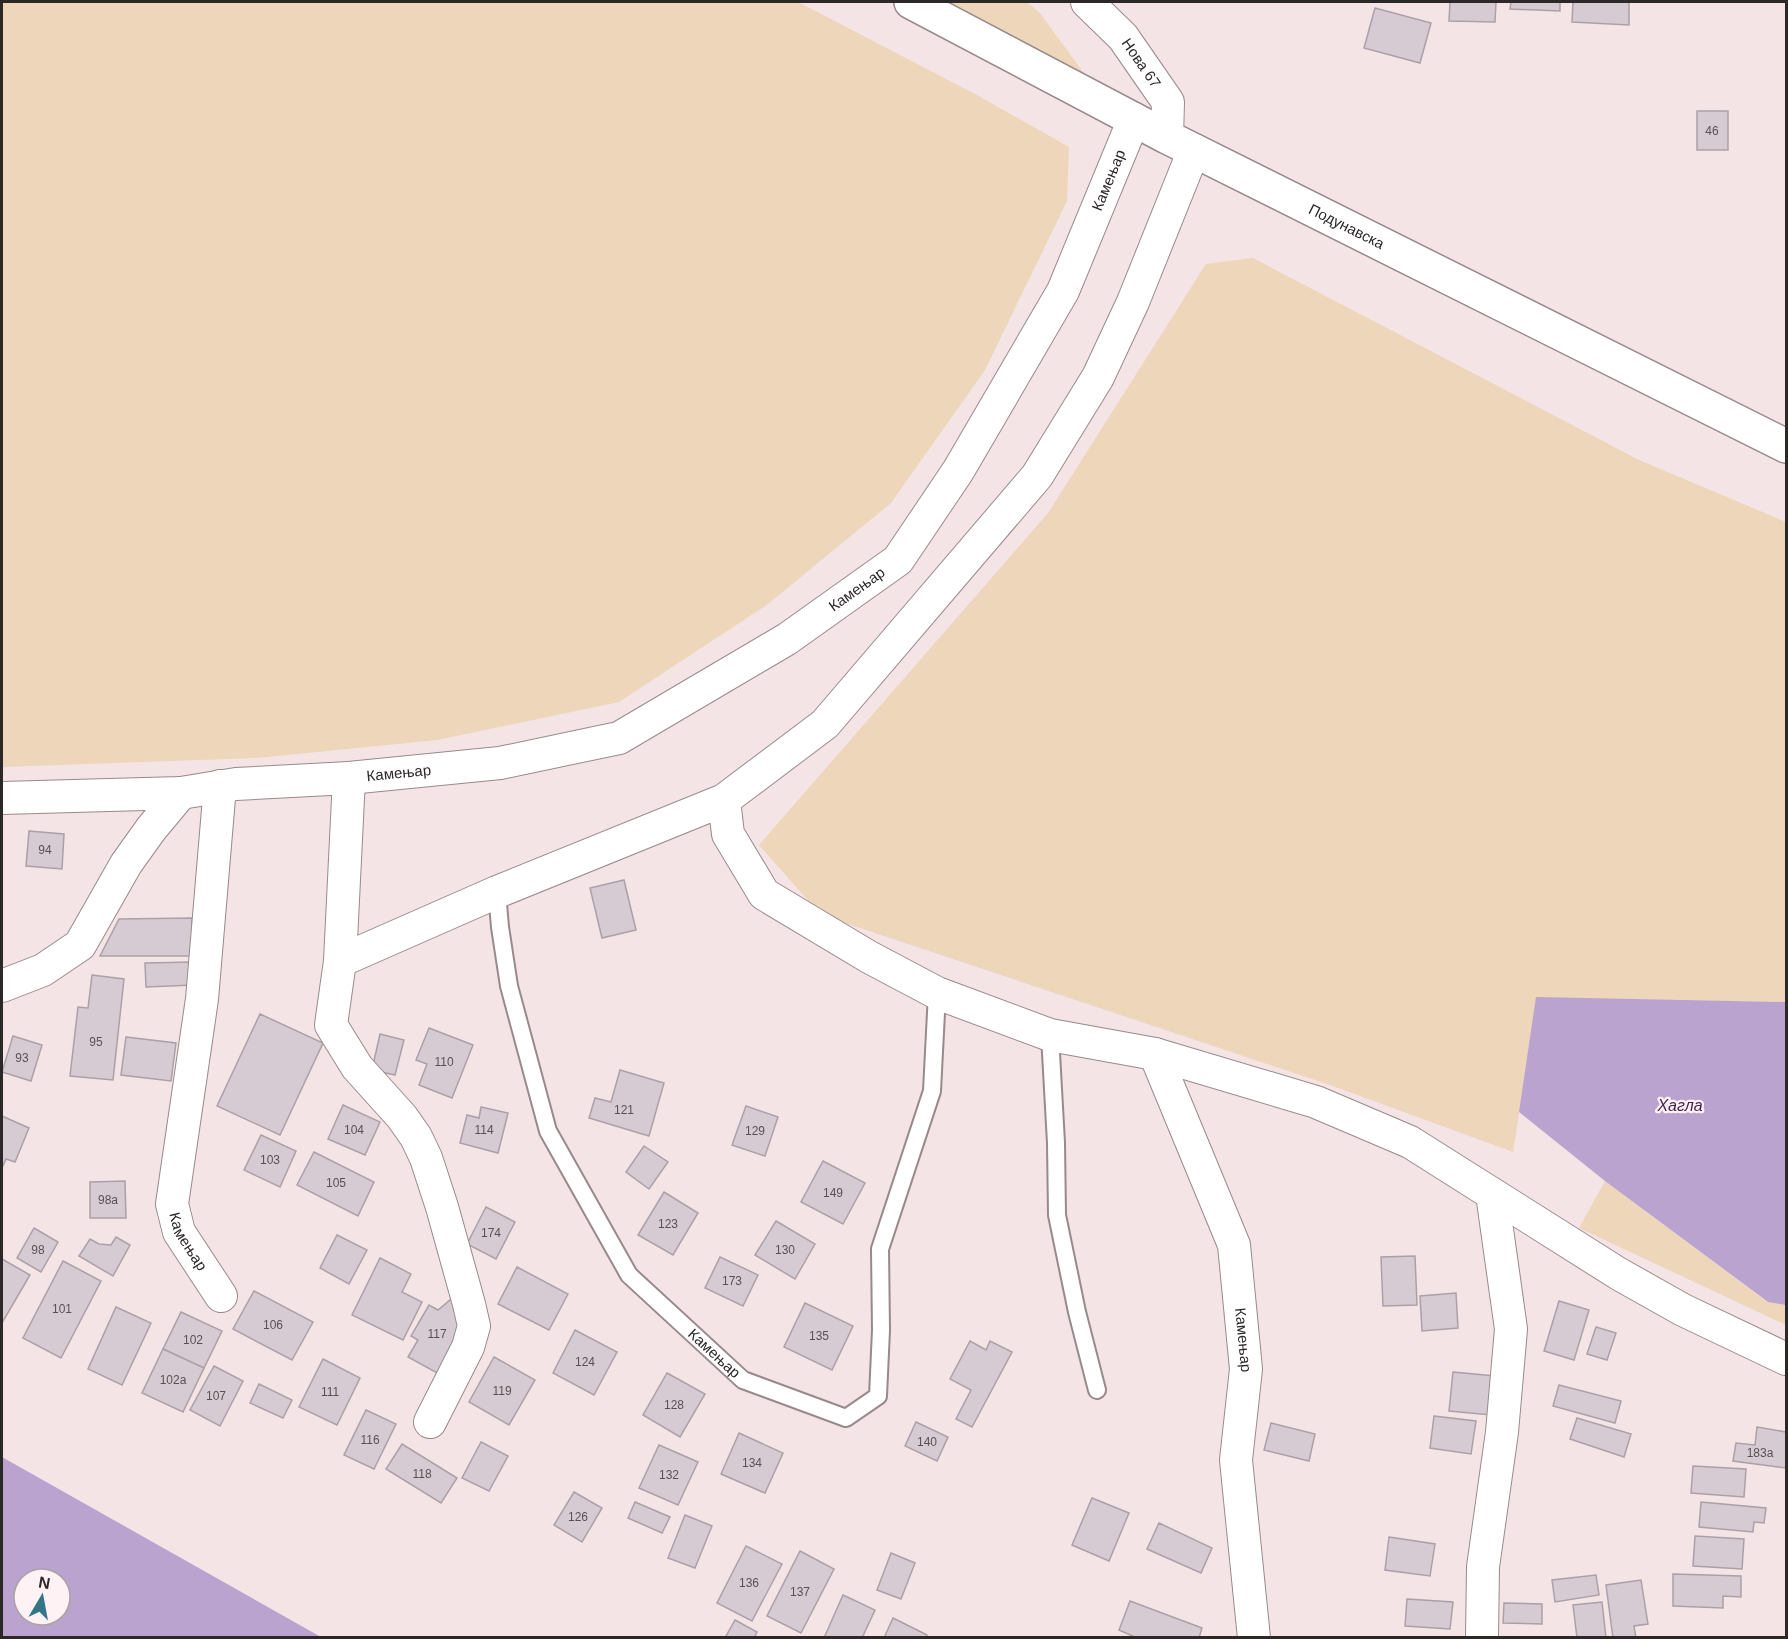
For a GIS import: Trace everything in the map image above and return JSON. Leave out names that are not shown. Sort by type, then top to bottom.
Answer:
[{"type":"street","name":"Подунавска","points":[[911,2],[1180,144],[1786,446]]},
{"type":"street","name":"Нова 67","points":[[1087,2],[1123,37],[1168,102],[1180,144]]},
{"type":"street","name":"Камењар","points":[[2,798],[181,793],[220,786],[349,778],[500,763],[619,738],[787,639],[898,560],[958,471],[1063,291],[1134,119]]},
{"type":"street","points":[[340,961],[497,891],[724,800],[825,724],[1037,476],[1098,377],[1133,302],[1180,144]]},
{"type":"street","name":"Камењар","points":[[349,778],[340,961],[330,1025],[357,1067],[402,1118],[421,1148],[442,1207],[474,1326],[468,1347],[430,1422]]},
{"type":"street","name":"Камењар","points":[[220,786],[202,999],[172,1204],[179,1232],[221,1296]]},
{"type":"street","points":[[2,986],[43,970],[80,945],[126,864],[181,793]]},
{"type":"street","points":[[724,800],[728,834],[764,894],[869,957],[937,993],[1050,1035],[1155,1054],[1326,1106],[1410,1142],[1610,1269],[1683,1310],[1786,1359]]},
{"type":"street","name":"Камењар","points":[[1155,1054],[1234,1245],[1246,1369],[1236,1460],[1254,1638]]},
{"type":"street","points":[[1482,1638],[1483,1567],[1502,1432],[1511,1329],[1492,1194]]},
{"type":"lane","name":"Камењар","points":[[497,891],[509,986],[548,1131],[629,1275],[743,1380],[846,1418],[878,1396],[881,1330],[880,1249],[932,1090],[937,993]]},
{"type":"lane","points":[[1050,1035],[1057,1215],[1077,1312],[1097,1390]]},
{"type":"shaded area","points":[[2,2],[798,2],[975,94],[1069,147],[1067,201],[985,370],[891,503],[768,604],[619,702],[437,740],[257,758],[2,767]]},
{"type":"shaded area","points":[[946,2],[1027,2],[1040,13],[1088,79]]},
{"type":"shaded area","points":[[1253,258],[1639,460],[1786,522],[1786,1002],[1537,998],[1513,1152],[1330,1085],[821,915],[759,845],[1048,513],[1206,264]]},
{"type":"shaded area","points":[[1605,1181],[1767,1302],[1786,1305],[1786,1325],[1579,1228]]},
{"type":"water","name":"Хагла","points":[[1536,997],[1786,1002],[1786,1305],[1768,1302],[1605,1181],[1519,1112]]},
{"type":"water","points":[[2,1457],[321,1637],[2,1637]]},
{"type":"building","points":[[1450,2],[1496,2],[1495,22],[1449,21]]},
{"type":"building","points":[[1511,2],[1560,2],[1560,11],[1510,9]]},
{"type":"building","points":[[1573,2],[1629,2],[1629,25],[1572,22]]},
{"type":"building","points":[[1375,8],[1431,23],[1420,63],[1364,48]]},
{"type":"building","points":[[1697,111],[1728,111],[1728,150],[1697,150]]},
{"type":"building","points":[[29,831],[64,834],[62,869],[26,866]]},
{"type":"building","points":[[624,880],[636,930],[602,938],[590,888]]},
{"type":"building","points":[[192,918],[192,956],[100,956],[119,919]]},
{"type":"building","points":[[193,962],[194,985],[146,987],[145,963]]},
{"type":"building","points":[[92,975],[124,979],[113,1080],[70,1076],[78,1007],[88,1008]]},
{"type":"building","points":[[260,1014],[323,1043],[280,1135],[217,1106]]},
{"type":"building","points":[[429,1028],[473,1045],[452,1098],[419,1085],[427,1064],[416,1060]]},
{"type":"building","points":[[380,1034],[404,1040],[395,1075],[372,1070]]},
{"type":"building","points":[[13,1036],[42,1045],[31,1081],[2,1072]]},
{"type":"building","points":[[126,1037],[176,1043],[171,1081],[121,1075]]},
{"type":"building","points":[[620,1070],[664,1083],[649,1136],[589,1118],[595,1098],[611,1102]]},
{"type":"building","points":[[343,1105],[380,1122],[365,1155],[328,1139]]},
{"type":"building","points":[[746,1106],[778,1117],[765,1156],[732,1145]]},
{"type":"building","points":[[481,1107],[508,1113],[498,1153],[460,1143],[467,1115],[479,1118]]},
{"type":"building","points":[[2,1116],[29,1128],[15,1162],[6,1159],[2,1168]]},
{"type":"building","points":[[261,1135],[296,1151],[280,1187],[244,1170]]},
{"type":"building","points":[[644,1146],[668,1162],[649,1189],[626,1172]]},
{"type":"building","points":[[314,1152],[374,1182],[358,1216],[297,1185]]},
{"type":"building","points":[[823,1161],[865,1183],[843,1224],[801,1202]]},
{"type":"building","points":[[125,1181],[126,1218],[90,1218],[90,1182]]},
{"type":"building","points":[[664,1192],[698,1213],[673,1255],[638,1235]]},
{"type":"building","points":[[486,1207],[515,1222],[496,1259],[467,1244]]},
{"type":"building","points":[[776,1221],[815,1244],[795,1279],[755,1255]]},
{"type":"building","points":[[34,1228],[58,1242],[41,1272],[17,1258]]},
{"type":"building","points":[[337,1235],[367,1250],[349,1284],[320,1268]]},
{"type":"building","points":[[116,1237],[130,1245],[113,1276],[79,1256],[90,1239],[99,1244],[111,1245]]},
{"type":"building","points":[[1415,1256],[1417,1305],[1383,1306],[1381,1257]]},
{"type":"building","points":[[720,1257],[758,1275],[743,1306],[705,1288]]},
{"type":"building","points":[[380,1258],[411,1274],[402,1292],[422,1302],[403,1340],[352,1315]]},
{"type":"building","points":[[2,1259],[30,1275],[2,1323]]},
{"type":"building","points":[[63,1261],[101,1281],[61,1358],[23,1338]]},
{"type":"building","points":[[517,1267],[568,1294],[549,1330],[498,1304]]},
{"type":"building","points":[[254,1291],[313,1322],[292,1360],[233,1329]]},
{"type":"building","points":[[1456,1293],[1458,1328],[1422,1331],[1420,1296]]},
{"type":"building","points":[[456,1295],[463,1332],[439,1374],[408,1357],[418,1340],[411,1336],[429,1305],[438,1310]]},
{"type":"building","points":[[1559,1301],[1589,1310],[1574,1360],[1544,1351]]},
{"type":"building","points":[[805,1303],[853,1326],[832,1370],[784,1347]]},
{"type":"building","points":[[116,1307],[151,1323],[122,1385],[88,1369]]},
{"type":"building","points":[[181,1312],[222,1331],[204,1368],[163,1349]]},
{"type":"building","points":[[1596,1327],[1616,1333],[1607,1360],[1587,1354]]},
{"type":"building","points":[[575,1330],[617,1352],[594,1395],[553,1373]]},
{"type":"building","points":[[970,1341],[986,1350],[990,1341],[1012,1352],[972,1427],[956,1419],[971,1390],[950,1379]]},
{"type":"building","points":[[163,1349],[204,1368],[183,1412],[142,1393]]},
{"type":"building","points":[[494,1357],[535,1380],[509,1425],[469,1402]]},
{"type":"building","points":[[323,1359],[360,1378],[337,1425],[299,1407]]},
{"type":"building","points":[[214,1366],[243,1381],[220,1426],[190,1410]]},
{"type":"building","points":[[1453,1372],[1495,1376],[1491,1415],[1449,1411]]},
{"type":"building","points":[[667,1373],[705,1394],[680,1437],[643,1415]]},
{"type":"building","points":[[259,1384],[292,1400],[283,1418],[250,1403]]},
{"type":"building","points":[[1559,1385],[1621,1401],[1615,1423],[1553,1406]]},
{"type":"building","points":[[366,1410],[396,1424],[374,1469],[344,1455]]},
{"type":"building","points":[[1434,1416],[1476,1421],[1471,1454],[1430,1448]]},
{"type":"building","points":[[1577,1418],[1631,1434],[1624,1457],[1570,1439]]},
{"type":"building","points":[[916,1422],[948,1437],[937,1461],[905,1446]]},
{"type":"building","points":[[1271,1423],[1315,1434],[1309,1461],[1264,1450]]},
{"type":"building","points":[[1757,1427],[1786,1432],[1786,1468],[1733,1461],[1736,1443],[1755,1445]]},
{"type":"building","points":[[739,1433],[783,1453],[765,1493],[721,1474]]},
{"type":"building","points":[[481,1442],[508,1456],[489,1491],[462,1478]]},
{"type":"building","points":[[402,1444],[457,1478],[441,1503],[386,1469]]},
{"type":"building","points":[[659,1445],[698,1462],[678,1505],[639,1488]]},
{"type":"building","points":[[1693,1466],[1746,1469],[1744,1497],[1691,1493]]},
{"type":"building","points":[[574,1492],[602,1508],[582,1542],[554,1525]]},
{"type":"building","points":[[1092,1498],[1129,1513],[1109,1561],[1072,1545]]},
{"type":"building","points":[[635,1502],[670,1517],[662,1533],[628,1518]]},
{"type":"building","points":[[1701,1502],[1766,1508],[1764,1523],[1754,1522],[1753,1532],[1699,1527]]},
{"type":"building","points":[[685,1515],[712,1526],[695,1568],[668,1558]]},
{"type":"building","points":[[1159,1523],[1212,1548],[1201,1573],[1147,1549]]},
{"type":"building","points":[[1695,1536],[1744,1539],[1742,1569],[1693,1566]]},
{"type":"building","points":[[1389,1537],[1435,1544],[1430,1576],[1385,1570]]},
{"type":"building","points":[[746,1546],[782,1564],[752,1621],[717,1603]]},
{"type":"building","points":[[800,1551],[834,1569],[801,1633],[767,1616]]},
{"type":"building","points":[[891,1553],[915,1563],[901,1599],[877,1590]]},
{"type":"building","points":[[1673,1574],[1741,1576],[1741,1597],[1723,1596],[1723,1608],[1673,1606]]},
{"type":"building","points":[[1596,1575],[1599,1595],[1555,1602],[1552,1580]]},
{"type":"building","points":[[1641,1580],[1648,1624],[1634,1626],[1636,1638],[1613,1638],[1606,1585]]},
{"type":"building","points":[[843,1595],[875,1610],[862,1638],[824,1638]]},
{"type":"building","points":[[1407,1599],[1453,1602],[1450,1629],[1405,1626]]},
{"type":"building","points":[[1130,1601],[1202,1628],[1199,1638],[1137,1638],[1119,1630]]},
{"type":"building","points":[[1602,1602],[1606,1638],[1577,1638],[1573,1605]]},
{"type":"building","points":[[1504,1603],[1542,1604],[1542,1624],[1503,1623]]},
{"type":"building","points":[[893,1618],[927,1635],[926,1638],[884,1638]]},
{"type":"building","points":[[735,1620],[757,1632],[754,1638],[725,1638]]}]
